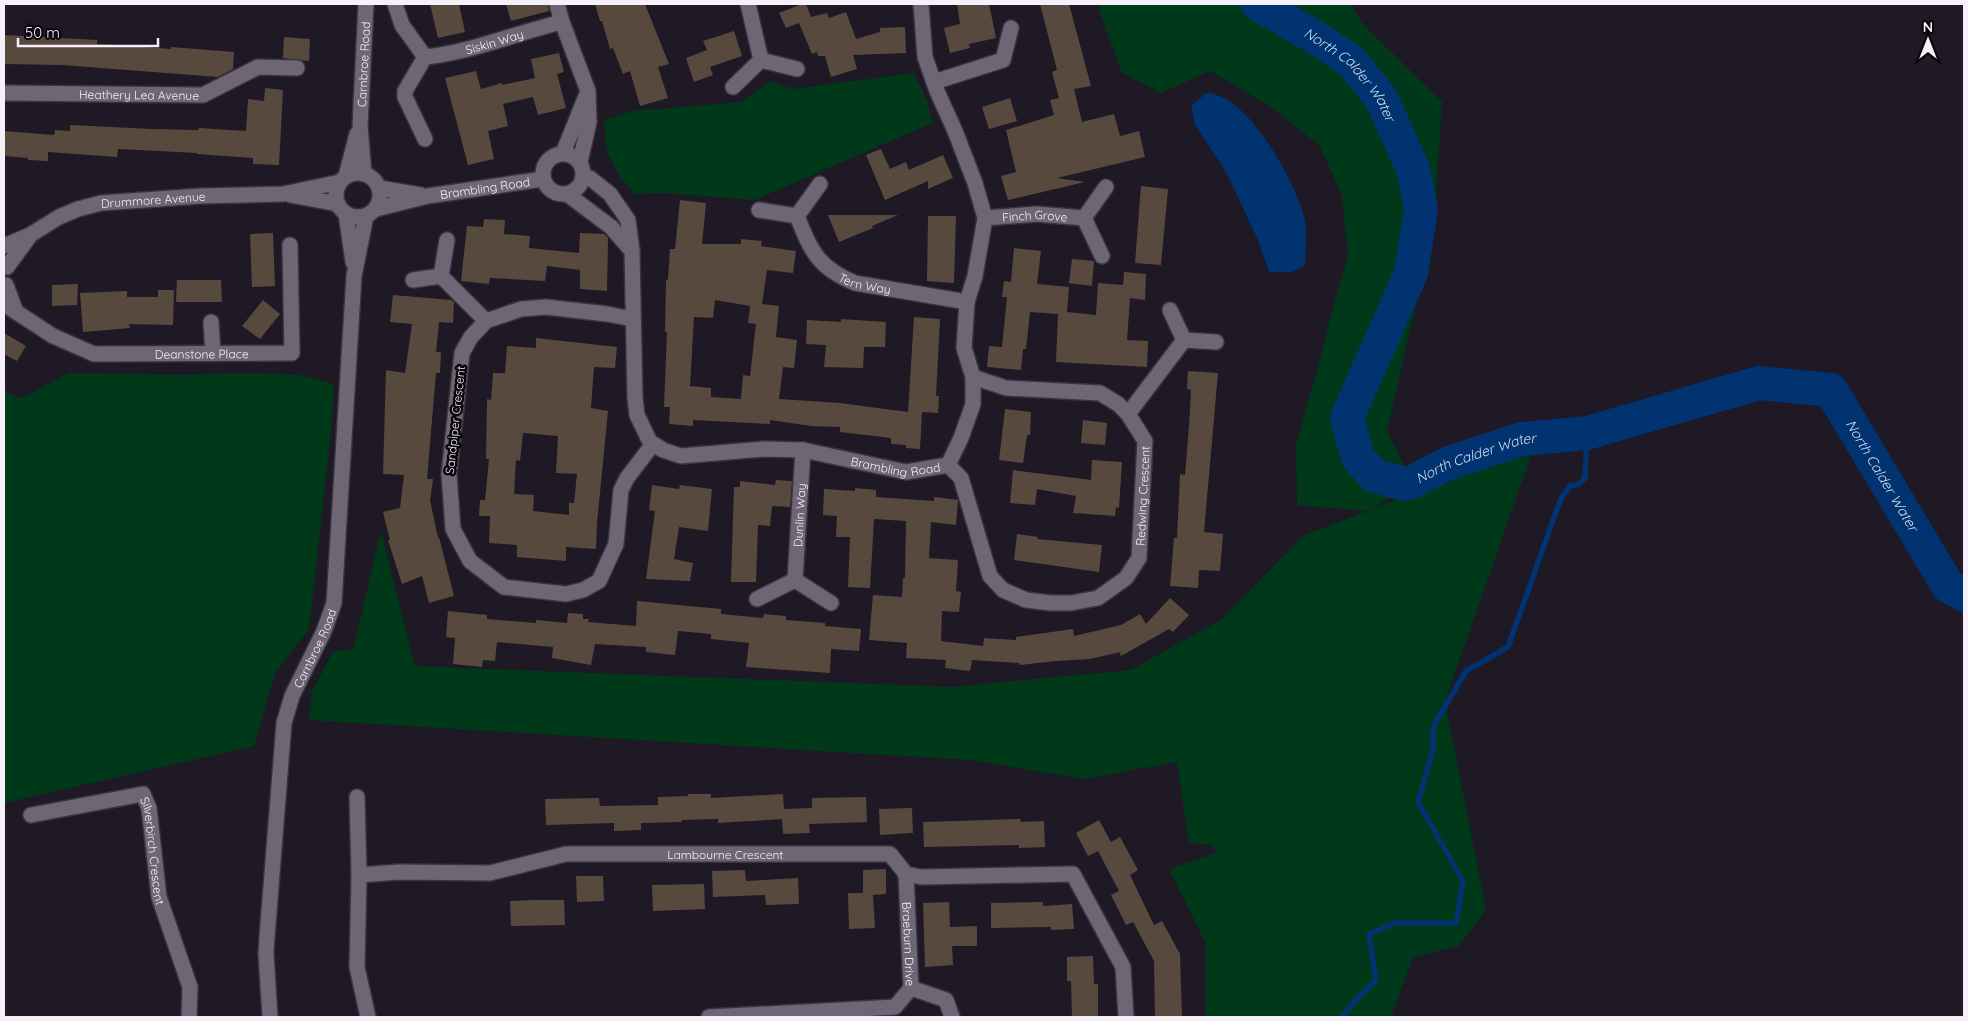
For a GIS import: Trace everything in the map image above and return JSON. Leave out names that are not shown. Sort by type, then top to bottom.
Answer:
[{"type":"street","name":"Carnbroe Road","points":[[364,174],[360,126],[366,4]]},
{"type":"street","points":[[395,4],[402,25],[425,57],[405,91],[406,98],[425,139]]},
{"type":"street","points":[[558,4],[562,22],[588,91],[589,122],[582,169],[580,186],[575,191],[559,194],[550,190],[543,178],[546,162],[551,157],[563,153],[570,154],[582,169],[590,178],[610,194],[628,220],[632,251],[634,398],[637,415],[650,442],[653,444]]},
{"type":"street","points":[[748,4],[761,60]]},
{"type":"street","name":"Brambling Road","points":[[653,444],[663,450],[681,456],[764,449],[803,450],[906,472],[948,465],[961,438],[973,404],[973,377],[964,348],[967,302],[975,276],[985,218],[962,148],[925,57],[921,4]]},
{"type":"street","name":"Siskin Way","points":[[425,57],[448,55],[532,29],[562,22]]},
{"type":"street","points":[[934,82],[1003,60],[1011,28]]},
{"type":"street","points":[[761,60],[797,69]]},
{"type":"street","points":[[734,86],[761,60]]},
{"type":"street","name":"Heathery Lea Avenue","points":[[4,93],[203,95],[258,67],[297,68]]},
{"type":"street","points":[[563,153],[588,91]]},
{"type":"street","name":"Carnbroe Road","points":[[343,179],[360,126]]},
{"type":"street","points":[[356,173],[372,177],[380,188],[380,202],[371,213],[354,217],[342,209],[336,192],[343,179],[356,173]]},
{"type":"street","name":"Brambling Road","points":[[371,213],[428,196],[543,178]]},
{"type":"street","name":"Drummore Avenue","points":[[4,246],[30,236],[59,217],[78,209],[101,203],[200,196],[283,194],[343,179]]},
{"type":"street","points":[[759,210],[797,216],[820,184]]},
{"type":"street","name":"Finch Grove","points":[[1084,218],[1106,187]]},
{"type":"street","name":"Brambling Road","points":[[380,188],[428,196]]},
{"type":"street","name":"Drummore Avenue","points":[[283,194],[342,209]]},
{"type":"street","points":[[566,194],[612,227],[632,251]]},
{"type":"street","name":"Carnbroe Road","points":[[342,209],[354,276]]},
{"type":"street","name":"Carnbroe Road","points":[[270,1017],[266,937],[284,723],[292,696],[324,631],[334,602],[354,276],[371,213]]},
{"type":"street","name":"Finch Grove","points":[[985,218],[1037,214],[1084,218]]},
{"type":"street","name":"Tern Way","points":[[797,216],[806,239],[824,266],[840,277],[855,283],[967,302]]},
{"type":"street","name":"Finch Grove","points":[[1084,218],[1102,256]]},
{"type":"street","name":"Drummore Avenue","points":[[5,264],[30,236]]},
{"type":"street","points":[[441,276],[447,240]]},
{"type":"street","name":"Deanstone Place","points":[[5,286],[10,308],[53,336],[94,354],[292,353],[290,245]]},
{"type":"street","points":[[5,264],[8,275],[5,286]]},
{"type":"street","points":[[413,280],[441,276]]},
{"type":"street","points":[[441,276],[486,321]]},
{"type":"street","name":"Sandpiper Crescent","points":[[633,319],[546,307],[521,309],[486,321],[471,337],[462,353],[449,474],[453,529],[470,561],[504,587],[566,594],[583,590],[599,581],[616,544],[621,490],[653,444]]},
{"type":"street","points":[[1170,310],[1184,340]]},
{"type":"street","points":[[211,322],[213,353]]},
{"type":"street","points":[[1184,340],[1216,342]]},
{"type":"street","points":[[1128,414],[1184,340]]},
{"type":"street","name":"Redwing Crescent","points":[[948,465],[961,478],[990,576],[1003,590],[1026,600],[1050,604],[1071,603],[1098,598],[1126,578],[1139,558],[1145,441],[1128,414],[1118,404],[1100,393],[1006,388],[973,377]]},
{"type":"street","name":"Dunlin Way","points":[[795,580],[803,450]]},
{"type":"street","points":[[757,599],[795,580],[831,602]]},
{"type":"street","name":"Silverbirch Crescent","points":[[31,815],[143,794],[149,808],[159,897],[190,986],[189,1017]]},
{"type":"street","points":[[356,796],[359,875],[357,967],[368,1017]]},
{"type":"street","name":"Lambourne Crescent","points":[[359,875],[400,872],[490,873],[566,854],[890,854],[906,874]]},
{"type":"street","points":[[906,874],[921,877],[1073,874],[1123,967],[1126,1017]]},
{"type":"street","name":"Braeburn Drive","points":[[906,874],[911,988],[946,1000],[952,1017]]},
{"type":"street","points":[[714,1017],[895,1008],[911,988]]},
{"type":"green space","points":[[1097,4],[1351,4],[1362,23],[1442,102],[1434,224],[1387,431],[1412,482],[1372,509],[1533,450],[1445,701],[1486,910],[1459,946],[1413,957],[1391,1017],[1206,1017],[1206,944],[1169,869],[1217,853],[1212,845],[1189,843],[1177,762],[1084,779],[970,760],[309,720],[312,692],[333,651],[353,650],[381,531],[415,666],[951,687],[1131,670],[1222,619],[1304,535],[1368,511],[1297,505],[1296,444],[1348,256],[1342,195],[1319,145],[1270,106],[1210,71],[1161,93],[1121,72]]},
{"type":"green space","points":[[914,73],[928,103],[932,123],[755,200],[666,193],[634,194],[620,177],[607,152],[604,120],[633,111],[741,102],[770,81],[793,89]]},
{"type":"green space","points":[[69,373],[182,375],[246,373],[300,375],[334,384],[331,432],[309,629],[275,673],[254,746],[4,803],[4,391],[22,398]]},
{"type":"water","points":[[1206,93],[1222,97],[1238,107],[1267,141],[1280,162],[1299,201],[1304,216],[1306,234],[1305,266],[1292,272],[1269,272],[1258,240],[1226,172],[1195,125],[1191,106]]},
{"type":"building","points":[[430,4],[459,4],[465,32],[438,38]]},
{"type":"building","points":[[506,4],[548,4],[549,11],[511,21]]},
{"type":"building","points":[[595,4],[645,4],[669,64],[658,67],[668,98],[640,106],[630,71],[623,74],[613,48],[610,49]]},
{"type":"building","points":[[806,4],[811,17],[827,13],[829,18],[846,12],[856,39],[880,32],[880,28],[905,27],[906,53],[853,55],[857,69],[831,77],[825,56],[818,56],[817,52],[812,54],[799,23],[786,28],[779,13]]},
{"type":"building","points":[[957,4],[989,4],[996,38],[969,44],[970,48],[950,53],[944,28],[960,24]]},
{"type":"building","points":[[1040,4],[1069,4],[1091,86],[1074,89],[1082,122],[1114,114],[1120,136],[1139,131],[1145,157],[1057,178],[1085,182],[1008,200],[1001,176],[1016,172],[1006,130],[1054,115],[1050,100],[1059,98],[1052,72],[1057,70]]},
{"type":"building","points":[[734,31],[742,56],[710,67],[713,75],[694,82],[686,58],[707,50],[703,41]]},
{"type":"building","points":[[4,35],[97,40],[97,44],[234,52],[233,69],[218,77],[62,65],[4,64]]},
{"type":"building","points":[[284,37],[310,39],[309,61],[283,58]]},
{"type":"building","points":[[559,53],[564,72],[557,74],[566,108],[538,115],[533,97],[503,104],[508,126],[488,131],[494,159],[468,165],[445,78],[476,71],[481,89],[502,83],[502,85],[535,78],[531,59]]},
{"type":"building","points":[[265,88],[283,90],[279,165],[253,164],[253,158],[118,149],[117,157],[48,152],[48,161],[4,156],[4,131],[54,135],[55,130],[70,131],[70,125],[246,131],[248,99],[264,101]]},
{"type":"building","points":[[1010,98],[1017,121],[989,129],[982,107]]},
{"type":"building","points":[[881,149],[890,169],[906,162],[909,170],[943,155],[953,178],[928,189],[928,181],[885,200],[866,155]]},
{"type":"building","points":[[1141,186],[1168,189],[1161,265],[1135,263]]},
{"type":"building","points":[[680,200],[706,203],[702,244],[741,244],[741,239],[762,241],[761,246],[796,251],[793,273],[767,270],[762,304],[779,306],[776,337],[797,340],[794,368],[783,367],[779,399],[840,403],[908,412],[914,317],[940,319],[936,396],[939,396],[938,413],[922,412],[920,449],[906,448],[906,445],[891,444],[891,438],[840,432],[840,427],[811,426],[770,420],[770,424],[693,420],[693,426],[669,424],[670,407],[664,407],[667,332],[665,332],[666,280],[668,280],[670,249],[675,249]],"holes":[[[715,300],[750,306],[748,323],[756,324],[750,376],[743,375],[741,399],[711,397],[711,388],[690,386],[694,317],[713,318]]]},
{"type":"building","points":[[828,215],[898,215],[839,242]]},
{"type":"building","points":[[928,216],[956,216],[954,283],[927,281]]},
{"type":"building","points":[[484,219],[505,220],[504,234],[530,236],[529,248],[579,253],[580,233],[604,234],[608,238],[607,291],[580,289],[580,270],[547,266],[545,281],[490,278],[489,284],[461,281],[467,226],[483,227]]},
{"type":"building","points":[[273,233],[275,286],[252,287],[250,234]]},
{"type":"building","points":[[1014,248],[1041,251],[1037,284],[1069,287],[1067,312],[1096,315],[1098,283],[1123,285],[1124,272],[1146,274],[1145,300],[1130,298],[1127,340],[1148,341],[1147,367],[1056,362],[1058,314],[1030,312],[1026,349],[1023,349],[1021,370],[987,367],[989,346],[1002,347],[1007,297],[1002,297],[1004,281],[1011,282]]},
{"type":"building","points":[[1072,259],[1094,261],[1092,286],[1069,283]]},
{"type":"building","points":[[177,280],[221,280],[222,302],[176,302]]},
{"type":"building","points":[[78,284],[77,305],[52,306],[52,285]]},
{"type":"building","points":[[158,290],[174,290],[173,325],[129,324],[130,328],[83,332],[80,293],[127,291],[127,297],[158,297]]},
{"type":"building","points":[[393,295],[451,300],[454,302],[453,323],[439,322],[436,352],[441,352],[440,373],[436,373],[427,479],[433,479],[430,500],[454,596],[429,603],[422,576],[402,584],[388,540],[390,540],[383,512],[400,508],[404,475],[383,474],[386,370],[405,373],[412,324],[390,322]]},
{"type":"building","points":[[263,300],[280,314],[260,339],[242,326]]},
{"type":"building","points":[[841,319],[886,322],[885,347],[864,347],[863,368],[824,367],[826,345],[806,344],[807,320],[841,322]]},
{"type":"building","points":[[4,333],[26,346],[17,361],[4,354]]},
{"type":"building","points":[[536,338],[617,347],[615,368],[594,367],[591,408],[608,411],[596,549],[566,547],[566,561],[517,557],[517,545],[489,543],[490,516],[479,516],[480,500],[485,500],[489,459],[486,459],[487,399],[491,400],[493,373],[505,373],[507,346],[536,348]],"holes":[[[523,433],[558,436],[556,473],[577,474],[574,503],[569,503],[569,515],[533,511],[534,495],[514,494],[516,460],[520,461]]]},
{"type":"building","points":[[1188,371],[1218,373],[1204,532],[1223,534],[1220,571],[1199,570],[1198,588],[1170,586],[1174,538],[1177,538],[1180,474],[1185,475],[1191,390],[1187,389]]},
{"type":"building","points":[[1005,409],[1031,412],[1030,435],[1027,435],[1023,463],[999,460]]},
{"type":"building","points":[[1083,420],[1107,423],[1105,445],[1081,443]]},
{"type":"building","points":[[1092,460],[1122,462],[1119,508],[1116,507],[1115,516],[1073,513],[1076,496],[1037,489],[1035,505],[1010,503],[1013,470],[1091,480]]},
{"type":"building","points":[[776,480],[792,481],[790,507],[772,506],[770,526],[758,525],[756,582],[731,582],[734,487],[740,487],[740,481],[775,485]]},
{"type":"building","points":[[652,485],[679,489],[680,485],[712,489],[708,531],[679,527],[674,559],[693,563],[690,581],[646,579],[655,511],[649,510]]},
{"type":"building","points":[[855,488],[876,490],[876,497],[934,501],[934,497],[958,500],[956,525],[931,522],[929,558],[958,560],[956,591],[961,592],[959,612],[942,611],[941,641],[983,646],[984,638],[1016,640],[1016,637],[1073,629],[1074,636],[1121,625],[1140,614],[1146,624],[1170,598],[1189,615],[1173,632],[1169,629],[1121,656],[1121,652],[1090,659],[1020,665],[1019,663],[972,660],[970,671],[945,668],[946,660],[906,658],[907,643],[869,640],[873,595],[902,597],[903,578],[905,578],[906,521],[874,519],[870,588],[848,587],[850,537],[836,537],[837,516],[823,515],[824,489],[855,491]]},
{"type":"building","points":[[1017,534],[1038,537],[1037,539],[1102,545],[1099,572],[1014,560]]},
{"type":"building","points":[[637,601],[721,609],[721,614],[763,618],[764,614],[786,616],[786,620],[825,623],[825,626],[861,629],[859,651],[831,649],[830,673],[746,667],[749,643],[711,639],[711,634],[678,631],[675,655],[646,652],[646,647],[595,644],[591,665],[552,658],[553,647],[497,642],[495,661],[483,660],[482,667],[453,664],[455,638],[446,637],[448,611],[487,615],[487,619],[536,623],[536,620],[567,623],[568,613],[583,614],[583,619],[589,619],[588,622],[636,626]]},
{"type":"building","points":[[688,794],[711,794],[711,798],[783,794],[784,809],[812,808],[812,798],[866,797],[867,822],[809,824],[810,833],[783,834],[782,819],[718,823],[718,819],[681,820],[682,822],[641,823],[641,830],[614,831],[614,823],[546,825],[545,799],[599,798],[600,806],[658,805],[658,797],[688,796]]},
{"type":"building","points":[[912,808],[913,833],[880,835],[879,809]]},
{"type":"building","points":[[1020,819],[1021,822],[1044,821],[1045,847],[1019,848],[1019,845],[924,847],[923,822]]},
{"type":"building","points":[[1099,820],[1111,842],[1120,837],[1138,870],[1130,875],[1154,925],[1162,921],[1180,954],[1182,1017],[1155,1017],[1154,961],[1133,922],[1126,925],[1111,895],[1119,891],[1098,851],[1088,856],[1076,833]]},
{"type":"building","points":[[886,869],[886,894],[873,895],[875,928],[849,929],[848,893],[863,893],[863,870]]},
{"type":"building","points":[[745,870],[746,881],[798,878],[799,904],[766,905],[765,895],[713,897],[712,871]]},
{"type":"building","points":[[576,876],[603,876],[604,901],[577,902]]},
{"type":"building","points":[[704,884],[705,909],[653,911],[652,885]]},
{"type":"building","points":[[564,900],[565,925],[511,926],[510,901]]},
{"type":"building","points":[[949,902],[950,927],[977,926],[977,946],[952,946],[953,965],[925,967],[923,903]]},
{"type":"building","points":[[1043,902],[1043,906],[1072,904],[1074,929],[1051,930],[1051,927],[991,928],[991,903]]},
{"type":"building","points":[[1093,956],[1094,984],[1098,984],[1098,1017],[1072,1017],[1071,981],[1067,981],[1067,957]]},
{"type":"waterway","name":"North Calder Water","points":[[1258,4],[1351,61],[1381,98],[1413,169],[1421,210],[1411,273],[1347,418],[1358,458],[1375,476],[1404,484],[1412,482],[1449,463],[1522,439],[1587,433],[1759,383],[1831,390],[1948,586],[1964,595]]},
{"type":"waterway","points":[[1342,1017],[1376,980],[1369,934],[1395,923],[1456,923],[1463,881],[1418,802],[1433,750],[1433,727],[1466,671],[1508,647],[1561,498],[1570,486],[1579,484],[1585,478],[1587,433]]}]
